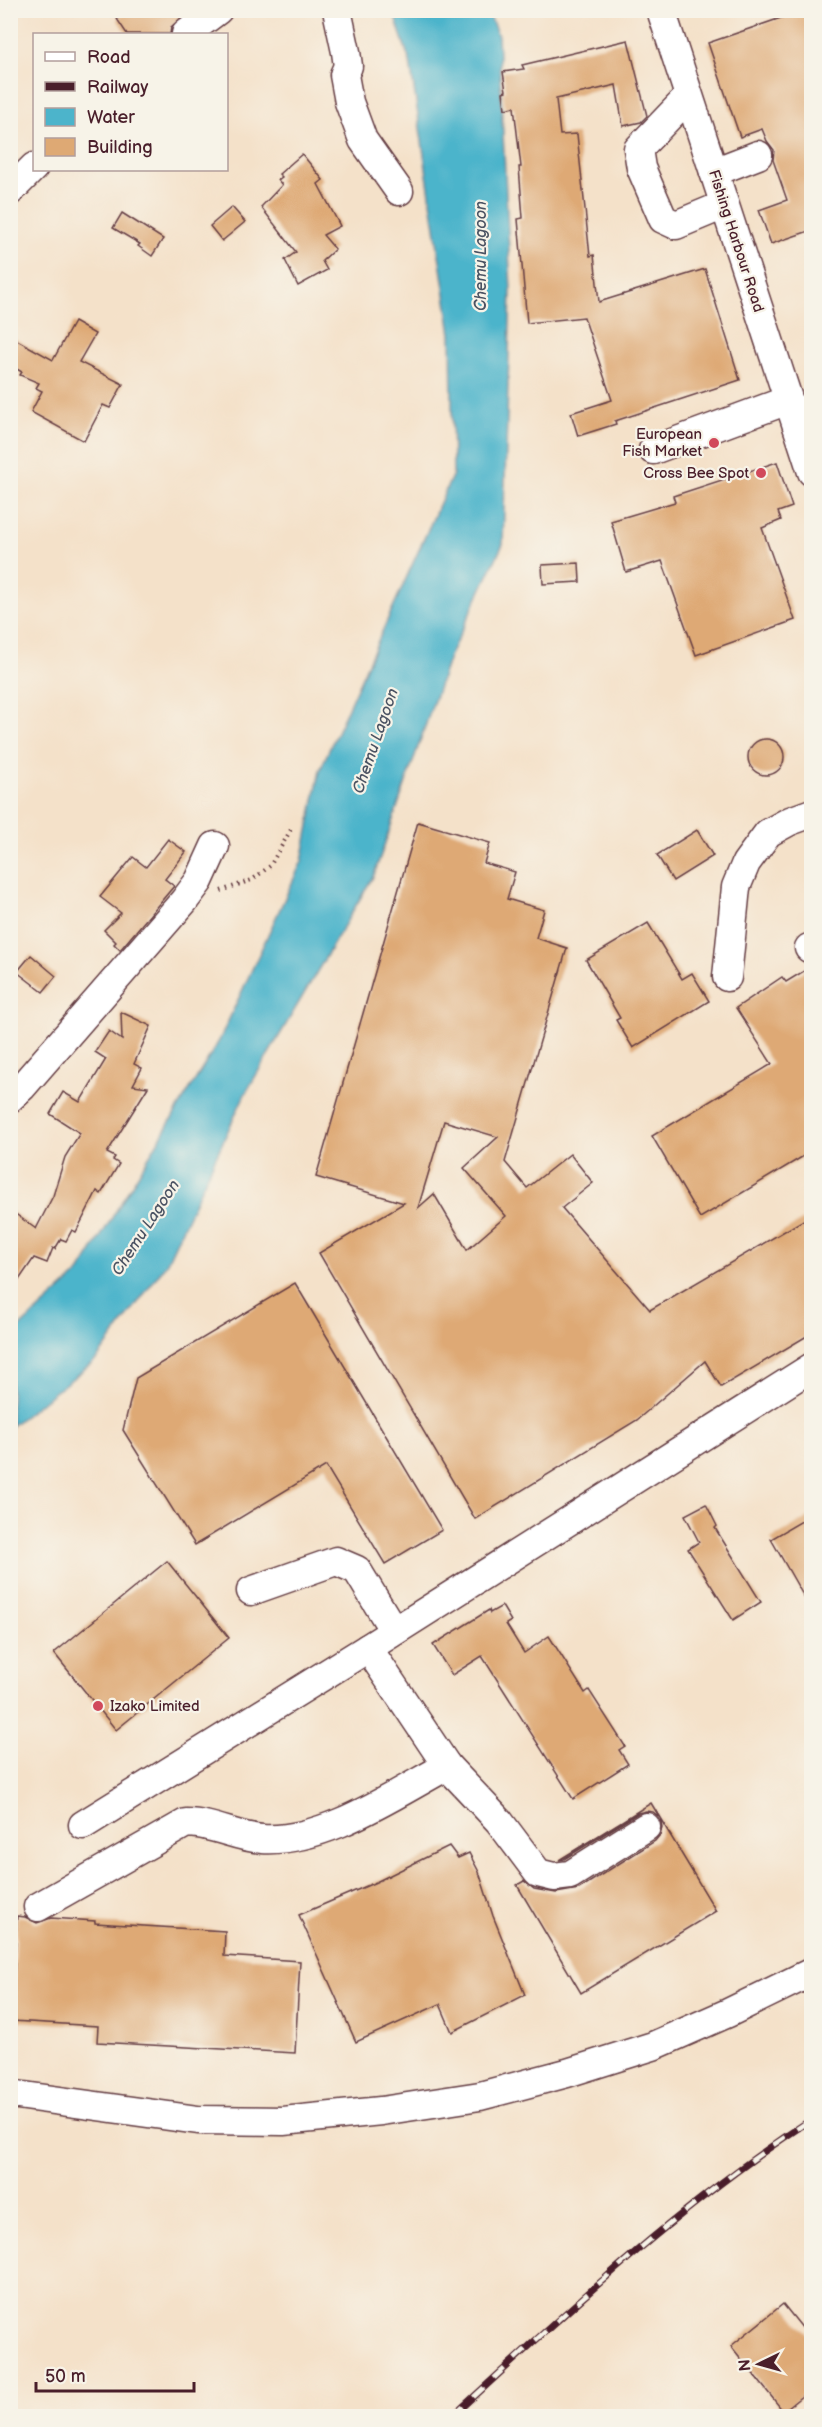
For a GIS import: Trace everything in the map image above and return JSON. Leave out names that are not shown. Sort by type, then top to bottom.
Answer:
[{"type":"street","points":[[187,33],[218,10]]},
{"type":"street","points":[[337,10],[348,66],[344,75],[349,102],[363,140],[399,191]]},
{"type":"street","name":"Fishing Harbour Road","points":[[661,10],[812,472]]},
{"type":"street","points":[[688,98],[638,149],[641,168],[663,219],[676,225],[724,205]]},
{"type":"street","points":[[714,172],[758,155]]},
{"type":"street","points":[[10,191],[33,168]]},
{"type":"street","points":[[653,450],[788,400]]},
{"type":"street","points":[[727,977],[736,887],[746,863],[768,833],[790,820],[812,813]]},
{"type":"street","points":[[10,1098],[22,1088],[184,901],[199,881],[215,846]]},
{"type":"street","points":[[83,1825],[812,1367]]},
{"type":"street","points":[[250,1591],[336,1561],[347,1564],[357,1570],[394,1631]]},
{"type":"street","points":[[368,1648],[447,1766],[499,1821],[538,1873],[554,1876],[570,1875],[646,1827]]},
{"type":"street","points":[[39,1907],[186,1823],[201,1823],[261,1839],[292,1837],[340,1823],[447,1766]]},
{"type":"street","points":[[10,2094],[198,2120],[283,2121],[370,2113],[447,2102],[534,2082],[653,2046],[728,2013],[812,1971]]},
{"type":"path","points":[[213,894],[252,880],[270,866],[293,826]]},
{"type":"water","name":"Chemu Lagoon","points":[[393,11],[488,11],[498,36],[511,290],[503,544],[449,657],[374,875],[245,1094],[166,1264],[96,1360],[11,1426],[11,1335],[78,1274],[219,1041],[302,861],[320,770],[453,474],[451,334],[410,62]]},
{"type":"building","points":[[130,10],[184,10],[186,13],[171,27],[170,33],[126,33],[117,19]]},
{"type":"building","points":[[804,10],[812,10],[812,230],[771,244],[759,210],[787,200],[773,160],[774,150],[762,129],[740,137],[708,43]]},
{"type":"building","points":[[628,40],[647,116],[641,122],[623,126],[616,85],[556,99],[560,135],[577,134],[590,256],[594,255],[599,302],[705,269],[740,380],[615,421],[616,424],[578,436],[571,413],[612,400],[584,317],[527,323],[518,219],[523,218],[519,167],[521,167],[514,107],[505,109],[503,92],[506,91],[503,72],[524,69],[522,65]]},
{"type":"building","points":[[302,154],[323,180],[318,184],[340,226],[323,235],[335,249],[322,261],[327,270],[298,286],[285,260],[296,252],[261,207],[282,185],[278,180],[282,177],[279,174]]},
{"type":"building","points":[[232,207],[245,222],[222,241],[210,226]]},
{"type":"building","points":[[122,213],[163,239],[152,256],[138,246],[140,244],[113,228]]},
{"type":"building","points":[[74,322],[95,334],[79,362],[123,384],[110,408],[103,405],[84,441],[31,412],[42,391],[36,388],[39,383],[20,375],[22,372],[10,365],[10,336],[53,360]]},
{"type":"building","points":[[777,462],[792,507],[778,512],[781,520],[762,528],[795,620],[696,655],[662,561],[626,572],[611,521],[675,502],[673,496]]},
{"type":"building","points":[[579,563],[580,582],[543,584],[542,565]]},
{"type":"building","points":[[766,739],[779,744],[784,757],[779,770],[766,775],[753,770],[748,757],[753,744]]},
{"type":"building","points":[[418,822],[490,843],[484,863],[515,872],[507,899],[544,910],[536,938],[567,948],[505,1162],[527,1188],[570,1154],[593,1183],[562,1208],[650,1310],[812,1215],[812,1333],[721,1387],[705,1361],[637,1420],[475,1519],[319,1253],[404,1203],[316,1177]],"holes":[[[444,1121],[498,1137],[464,1168],[506,1216],[467,1250],[434,1194],[418,1208]]]},
{"type":"building","points":[[697,830],[713,856],[673,881],[657,855]]},
{"type":"building","points":[[168,839],[186,852],[165,879],[174,886],[120,950],[114,944],[116,942],[104,930],[121,913],[100,897],[133,857],[146,867]]},
{"type":"building","points":[[648,923],[682,979],[692,973],[709,1001],[633,1048],[616,1020],[620,1018],[586,960]]},
{"type":"building","points":[[31,955],[56,976],[43,992],[17,972]]},
{"type":"building","points":[[812,966],[812,1151],[700,1218],[652,1136],[772,1064],[736,1008],[782,977],[786,982]]},
{"type":"building","points":[[121,1012],[151,1026],[134,1064],[142,1068],[133,1085],[148,1087],[107,1153],[115,1157],[113,1160],[119,1164],[101,1194],[97,1191],[76,1232],[72,1230],[66,1241],[61,1239],[55,1249],[53,1248],[47,1263],[34,1258],[10,1293],[10,1210],[36,1229],[53,1196],[65,1157],[80,1133],[50,1114],[63,1092],[80,1102],[106,1059],[95,1052],[109,1031],[122,1040]]},
{"type":"building","points":[[295,1283],[442,1530],[385,1564],[326,1466],[195,1545],[123,1430],[136,1378]]},
{"type":"building","points":[[706,1504],[717,1526],[715,1528],[761,1602],[733,1620],[688,1549],[699,1542],[685,1515]]},
{"type":"building","points":[[812,1515],[812,1611],[771,1539]]},
{"type":"building","points":[[167,1561],[229,1638],[116,1730],[54,1653]]},
{"type":"building","points":[[502,1606],[511,1621],[506,1624],[524,1653],[549,1636],[585,1693],[589,1690],[625,1746],[619,1750],[628,1764],[573,1799],[482,1656],[452,1675],[433,1645],[489,1610],[490,1613]]},
{"type":"building","points":[[651,1803],[716,1911],[581,1993],[517,1885],[524,1881],[534,1889],[556,1893],[579,1889],[655,1841],[662,1827],[660,1818],[653,1812],[638,1813],[559,1860]]},
{"type":"building","points":[[449,1846],[458,1858],[469,1853],[479,1872],[493,1916],[525,1995],[452,2032],[440,2004],[356,2042],[299,1915],[376,1882]]},
{"type":"building","points":[[17,1916],[37,1923],[51,1918],[225,1931],[224,1956],[300,1961],[295,2053],[97,2042],[98,2026],[12,2021]]},
{"type":"building","points":[[783,2304],[812,2340],[812,2388],[783,2411],[731,2346]]},
{"type":"railway","points":[[453,2416],[582,2298],[671,2222],[717,2186],[812,2119]]},
{"type":"place","name":"European Fish Market","points":[[714,443]]},
{"type":"place","name":"Cross Bee Spot","points":[[761,473]]},
{"type":"place","name":"Izako Limited","points":[[98,1706]]}]
